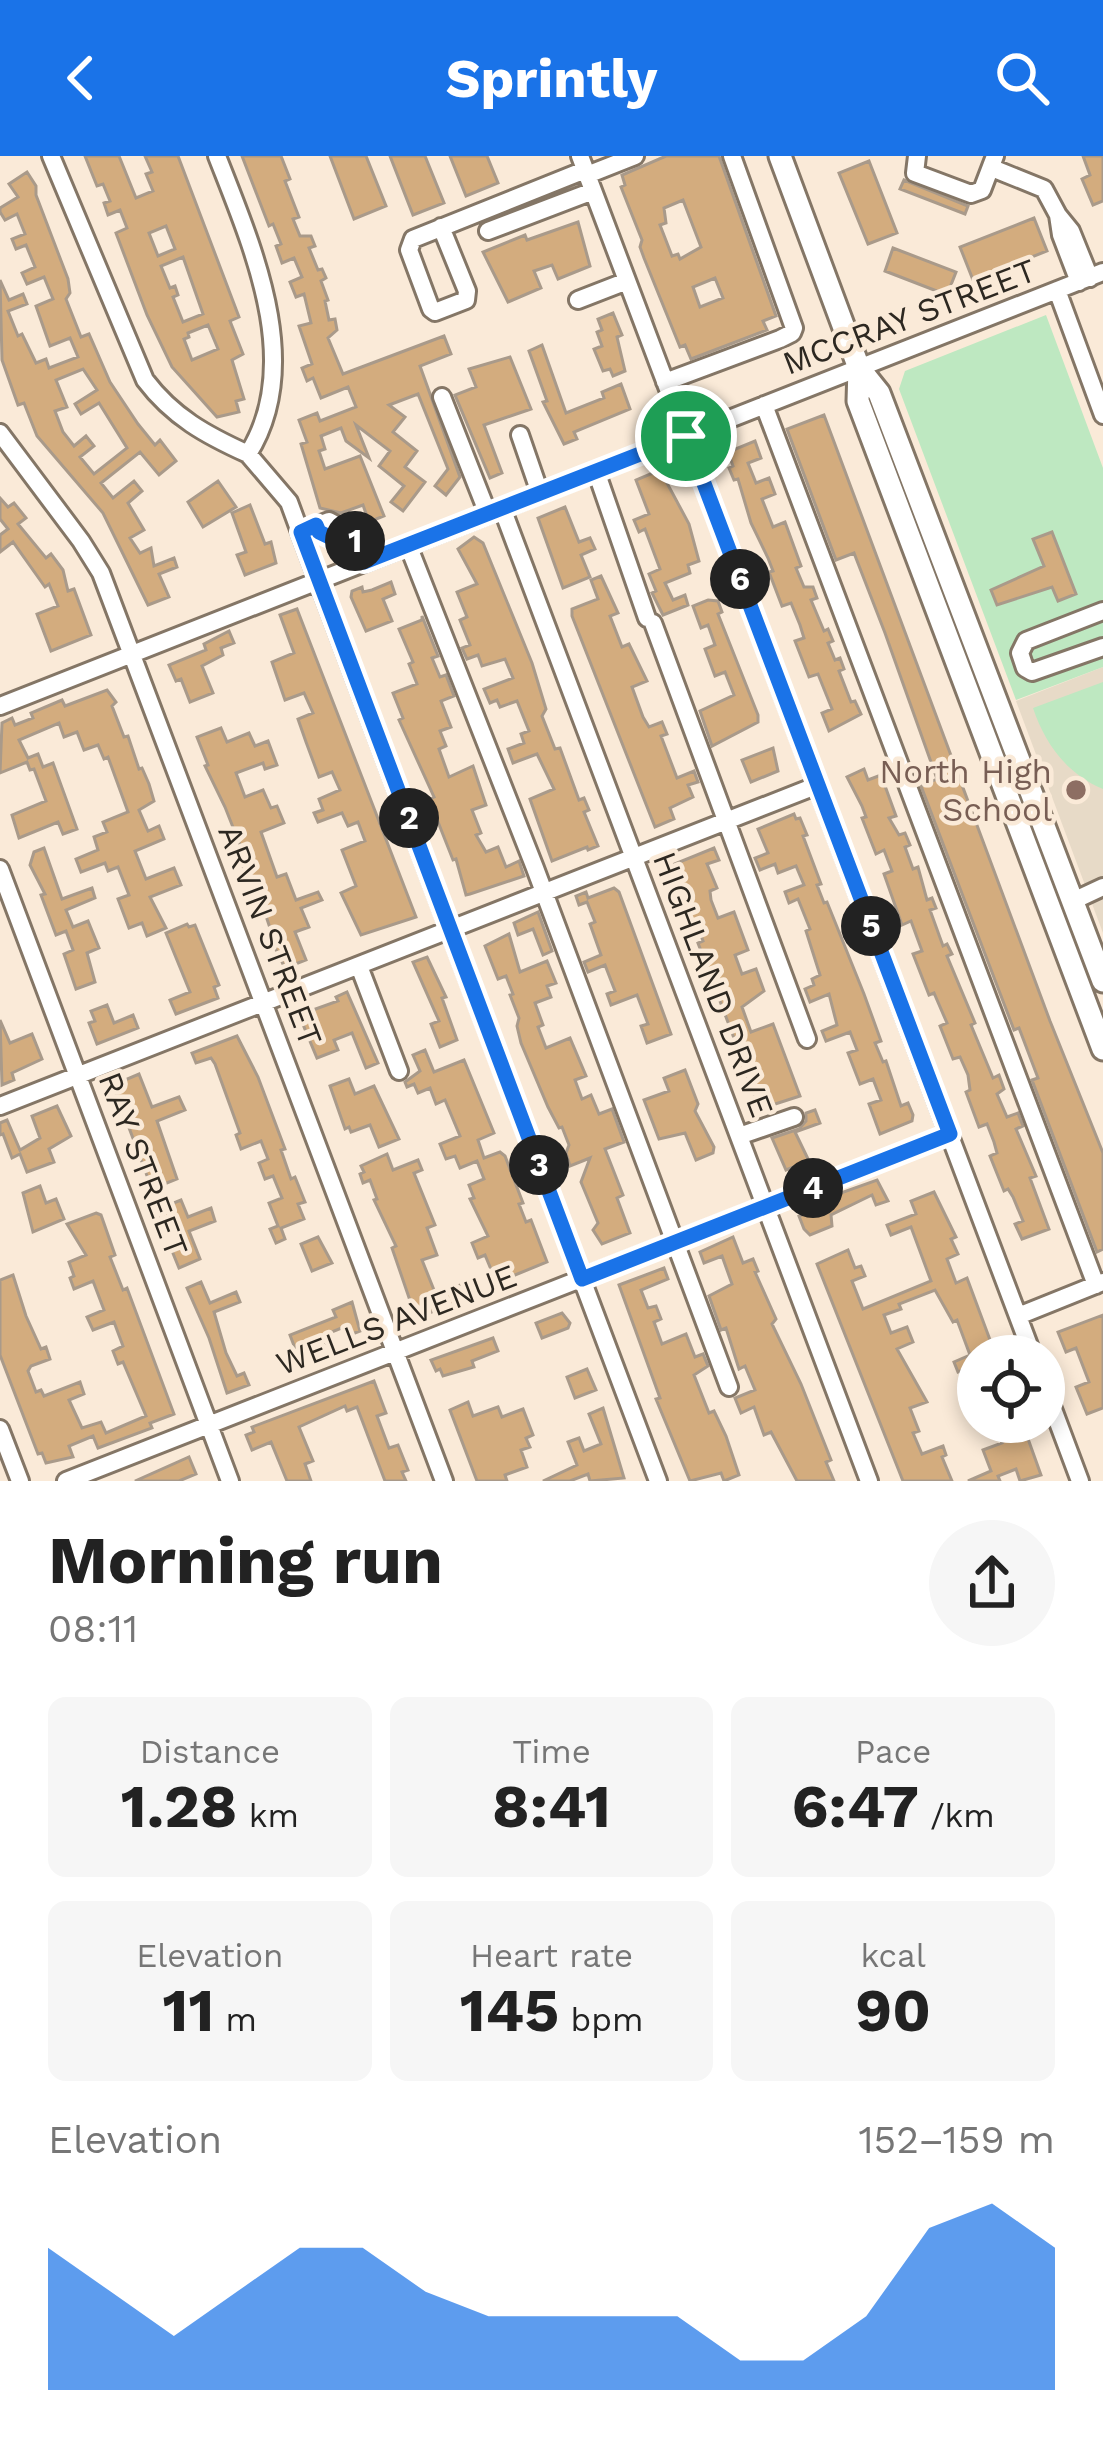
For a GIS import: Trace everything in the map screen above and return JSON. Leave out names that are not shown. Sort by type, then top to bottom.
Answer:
[{"type":"main road","points":[[780,156],[859,368],[879,393],[1103,980]]},
{"type":"main road","points":[[859,368],[858,401],[1103,1049]]},
{"type":"main road","points":[[1027,854],[1048,868],[1060,900],[1064,904],[1073,901]]},
{"type":"street","points":[[51,156],[145,380],[192,428],[248,454],[308,528],[318,580],[658,1481]]},
{"type":"street","points":[[217,156],[257,260],[266,297],[273,389],[264,428],[248,454]]},
{"type":"street","points":[[441,227],[467,291],[466,300],[435,311],[430,309],[408,244],[441,227],[635,156]]},
{"type":"street","points":[[665,382],[780,339],[794,328],[732,156]]},
{"type":"street","points":[[916,156],[915,173],[971,194],[979,193],[993,162],[1044,189],[1058,214],[1060,235],[1091,277]]},
{"type":"street","points":[[488,232],[587,173]]},
{"type":"street","points":[[587,173],[1025,1335]]},
{"type":"street","name":"MCCRAY STREET","points":[[0,706],[1091,277]]},
{"type":"street","points":[[578,300],[627,280]]},
{"type":"street","points":[[1058,290],[1103,416]]},
{"type":"street","name":"HIGHLAND DRIVE","points":[[442,397],[495,511],[634,857],[869,1481]]},
{"type":"street","points":[[764,405],[1100,1284],[1018,1316]]},
{"type":"street","name":"ARVIN STREET","points":[[0,433],[90,553],[444,1481]]},
{"type":"street","points":[[520,435],[540,493]]},
{"type":"street","points":[[596,471],[807,1039]]},
{"type":"street","points":[[308,528],[329,521],[353,534],[364,562]]},
{"type":"street","points":[[409,545],[729,1387]]},
{"type":"street","points":[[1103,610],[1027,641],[1020,653],[1025,668],[1033,672],[1103,647]]},
{"type":"street","points":[[0,1106],[818,785]]},
{"type":"street","name":"RAY STREET","points":[[0,869],[230,1481]]},
{"type":"street","points":[[1073,901],[1103,887]]},
{"type":"street","points":[[358,965],[399,1071]]},
{"type":"street","points":[[739,1136],[794,1118]]},
{"type":"street","name":"WELLS AVENUE","points":[[66,1481],[950,1134]]},
{"type":"street","points":[[0,1429],[20,1481]]},
{"type":"street","points":[[1065,1441],[1080,1481]]},
{"type":"shaded area","name":"North High School","points":[[1103,667],[1103,933],[1016,701]]},
{"type":"green space","points":[[1046,315],[1103,468],[1103,667],[1016,700],[899,389],[905,371]]},
{"type":"green space","points":[[1103,682],[1103,789],[1059,756],[1033,708]]},
{"type":"building","points":[[85,156],[119,156],[136,198],[153,191],[145,156],[178,156],[239,317],[230,321],[243,354],[232,360],[244,399],[236,401],[239,412],[217,417],[172,367],[116,233],[127,228],[120,210],[108,215],[104,203],[110,201],[103,184],[97,186]],"holes":[[[166,226],[175,249],[158,256],[149,233]],[[183,257],[203,314],[183,322],[173,297],[178,295],[175,286],[170,288],[161,266]],[[208,325],[218,349],[192,360],[184,339]]]},
{"type":"building","points":[[242,156],[281,156],[299,217],[293,219],[300,236],[311,236],[315,246],[309,248],[326,278],[321,281],[329,320],[335,319],[337,330],[328,338],[343,374],[444,336],[451,354],[420,366],[460,477],[446,495],[435,486],[448,469],[418,394],[389,405],[405,417],[393,432],[417,451],[405,467],[425,482],[403,511],[391,502],[404,486],[379,466],[390,451],[356,425],[369,458],[346,441],[341,428],[321,436],[325,449],[319,451],[325,469],[360,456],[384,516],[369,522],[363,505],[341,513],[320,508],[301,444],[307,442],[299,420],[317,413],[320,421],[356,407],[348,387],[321,398],[313,378],[307,381],[302,368],[312,364],[299,326],[311,323],[304,294],[296,297],[290,282],[302,277],[294,258],[282,263],[276,246],[281,244],[273,224],[269,226]]},
{"type":"building","points":[[330,156],[366,156],[386,206],[354,219]]},
{"type":"building","points":[[390,156],[425,156],[444,203],[413,215]]},
{"type":"building","points":[[450,156],[487,156],[498,183],[466,196]]},
{"type":"building","points":[[666,156],[719,156],[776,316],[763,321],[767,330],[691,359],[685,345],[680,347],[644,258],[642,240],[621,187],[625,185],[622,175]],"holes":[[[683,200],[701,247],[680,259],[678,254],[672,256],[660,225],[666,223],[664,208]],[[715,278],[723,298],[700,307],[693,287]]]},
{"type":"building","points":[[1083,156],[1103,156],[1103,201],[1093,205],[1082,179],[1090,175]]},
{"type":"building","points":[[869,161],[897,233],[868,244],[839,173]]},
{"type":"building","points":[[27,172],[36,186],[68,279],[66,299],[81,337],[89,334],[110,382],[138,424],[155,445],[160,440],[176,461],[159,475],[140,452],[101,483],[113,498],[134,481],[142,491],[128,503],[144,530],[130,538],[140,553],[151,548],[154,566],[174,558],[177,567],[159,574],[169,597],[148,605],[103,513],[37,436],[24,403],[18,405],[2,360],[0,280],[9,300],[23,294],[27,304],[8,311],[36,363],[46,359],[49,368],[78,357],[70,338],[50,346],[36,306],[53,299],[44,277],[27,284],[22,273],[35,267],[26,245],[16,249],[12,239],[25,234],[17,214],[5,220],[0,212],[18,197],[9,184]],"holes":[[[83,369],[97,390],[75,404],[81,414],[99,403],[127,448],[94,474],[80,457],[94,446],[86,436],[74,446],[63,432],[55,411],[67,407],[56,380]]]},
{"type":"building","points":[[904,180],[968,206],[965,214],[900,189]]},
{"type":"building","points":[[1034,218],[1047,251],[973,280],[960,247]]},
{"type":"building","points":[[578,222],[590,266],[558,279],[552,265],[534,271],[541,288],[508,302],[483,252]]},
{"type":"building","points":[[893,248],[956,272],[947,295],[885,271]]},
{"type":"building","points":[[613,313],[622,335],[617,337],[625,371],[613,376],[610,369],[603,371],[594,349],[602,346],[598,319]]},
{"type":"building","points":[[542,345],[566,413],[604,398],[602,392],[621,384],[630,409],[574,432],[577,439],[564,444],[543,402],[547,401],[529,351]]},
{"type":"building","points":[[510,357],[531,409],[484,425],[502,473],[490,478],[455,395],[476,387],[469,369]]},
{"type":"building","points":[[824,415],[1103,1153],[1103,1249],[1097,1252],[1032,1080],[1038,1078],[1019,1028],[1014,1030],[921,786],[937,779],[885,633],[854,553],[836,560],[787,429]]},
{"type":"building","points":[[755,441],[761,458],[748,463],[756,483],[769,478],[775,494],[762,499],[773,527],[785,522],[801,566],[796,568],[804,587],[813,587],[817,598],[811,600],[833,641],[828,643],[835,660],[840,658],[844,669],[839,671],[851,702],[855,701],[861,714],[829,731],[822,713],[832,709],[818,674],[809,677],[795,641],[804,638],[800,625],[791,603],[782,606],[738,479],[734,480],[729,468],[733,466],[728,452]]},
{"type":"building","points":[[660,470],[689,524],[699,561],[688,565],[690,573],[665,583],[673,600],[685,595],[688,605],[663,615],[649,574],[660,569],[645,529],[639,532],[634,520],[649,514],[636,480]]},
{"type":"building","points":[[218,481],[236,507],[203,527],[188,502]]},
{"type":"building","points":[[0,498],[8,507],[14,503],[26,518],[18,524],[46,558],[51,554],[63,570],[68,591],[74,589],[91,635],[51,651],[37,614],[58,606],[49,584],[45,587],[13,542],[0,552],[0,535],[8,529],[0,519]]},
{"type":"building","points":[[250,505],[265,544],[271,542],[276,563],[245,575],[237,555],[246,552],[232,513]]},
{"type":"building","points":[[565,507],[579,542],[590,538],[595,549],[581,555],[590,577],[563,588],[538,518]]},
{"type":"building","points":[[1052,532],[1076,594],[1058,601],[1052,587],[997,605],[991,590],[1044,566],[1033,539]]},
{"type":"building","points":[[474,537],[483,543],[532,663],[546,709],[542,716],[579,800],[584,798],[589,810],[584,812],[598,846],[552,861],[530,799],[554,789],[537,754],[513,763],[508,749],[524,743],[521,734],[529,731],[517,701],[500,707],[497,700],[490,703],[484,689],[513,678],[505,659],[482,666],[478,655],[467,659],[462,648],[470,645],[460,620],[467,617],[457,592],[477,584],[458,549]]},
{"type":"building","points":[[601,576],[618,613],[610,616],[622,647],[629,644],[647,681],[632,687],[643,717],[649,727],[662,722],[667,734],[661,736],[677,778],[694,771],[698,782],[688,785],[693,797],[670,808],[674,819],[655,827],[572,616],[572,609],[598,599],[591,580]]},
{"type":"building","points":[[391,582],[395,594],[383,599],[392,621],[366,631],[352,591]]},
{"type":"building","points":[[718,601],[722,612],[718,614],[758,715],[758,722],[712,746],[700,711],[734,695],[725,672],[715,676],[705,649],[715,645],[708,625],[701,628],[693,606]]},
{"type":"building","points":[[297,609],[416,917],[361,935],[341,893],[356,886],[342,850],[365,841],[358,822],[348,826],[342,813],[318,822],[314,813],[323,810],[319,799],[340,790],[332,772],[319,777],[306,742],[298,719],[313,713],[304,693],[285,700],[272,662],[294,653],[280,615]]},
{"type":"building","points":[[422,616],[438,656],[432,658],[454,696],[441,701],[451,727],[440,731],[446,746],[439,749],[449,777],[473,766],[486,805],[472,810],[481,833],[476,835],[486,852],[498,847],[506,867],[519,861],[524,876],[466,895],[393,693],[417,684],[399,629]]},
{"type":"building","points":[[229,631],[234,643],[202,666],[213,693],[190,702],[169,665],[206,650],[204,644]]},
{"type":"building","points":[[107,690],[116,702],[112,706],[154,801],[139,810],[148,831],[159,826],[164,839],[135,851],[146,879],[174,868],[181,885],[150,897],[166,928],[147,936],[142,923],[129,928],[118,899],[129,895],[118,867],[108,871],[105,863],[81,872],[76,859],[98,850],[94,837],[107,832],[103,822],[128,812],[108,757],[104,759],[98,745],[84,750],[77,732],[64,737],[59,723],[19,740],[28,758],[38,754],[43,767],[53,763],[77,829],[63,834],[58,822],[19,838],[12,815],[46,801],[27,762],[0,773],[2,723],[12,718],[15,725],[62,700],[65,706]]},
{"type":"building","points":[[221,728],[227,742],[249,733],[255,746],[268,741],[277,765],[265,769],[263,763],[236,773],[245,797],[263,790],[284,823],[261,832],[277,877],[286,874],[296,900],[318,892],[322,900],[301,908],[309,927],[295,932],[306,960],[285,968],[267,932],[271,931],[262,904],[245,872],[240,845],[197,737]]},
{"type":"building","points":[[773,748],[778,771],[751,782],[742,760]]},
{"type":"building","points":[[864,769],[868,780],[881,775],[896,816],[889,818],[899,835],[905,833],[913,869],[918,867],[927,900],[932,898],[936,908],[930,910],[943,946],[947,944],[952,954],[947,956],[975,1023],[971,1025],[993,1078],[999,1075],[1004,1089],[997,1094],[1007,1117],[1018,1113],[1023,1126],[1016,1129],[1036,1176],[1030,1178],[1049,1229],[1022,1239],[1015,1224],[1023,1221],[990,1156],[997,1153],[994,1142],[987,1124],[979,1127],[966,1092],[970,1090],[968,1075],[960,1057],[953,1059],[940,1026],[947,1023],[934,993],[929,995],[913,954],[922,951],[911,921],[902,925],[884,874],[892,871],[884,850],[876,854],[862,806],[847,777]]},
{"type":"building","points":[[794,814],[807,835],[803,836],[821,884],[817,885],[881,1041],[875,1043],[901,1106],[908,1103],[913,1115],[912,1121],[880,1134],[869,1104],[881,1100],[873,1079],[860,1084],[848,1053],[857,1050],[850,1032],[826,1041],[822,1031],[837,1025],[829,994],[810,1002],[805,989],[820,975],[798,899],[789,903],[785,892],[804,885],[796,866],[778,873],[775,864],[760,870],[755,858],[768,853],[758,829]]},
{"type":"building","points":[[44,848],[62,899],[92,888],[95,898],[66,910],[73,927],[88,921],[99,948],[87,953],[95,982],[76,989],[64,954],[73,950],[66,931],[56,935],[41,895],[45,894],[30,865],[34,852]]},
{"type":"building","points":[[714,848],[719,860],[707,864],[717,888],[710,891],[711,900],[718,918],[734,912],[748,950],[735,955],[742,974],[756,969],[764,991],[742,1007],[751,1032],[773,1024],[800,1096],[766,1107],[759,1107],[745,1071],[740,1074],[736,1064],[743,1062],[698,943],[703,941],[696,922],[691,923],[685,914],[667,867]]},
{"type":"building","points":[[614,888],[671,1034],[647,1043],[641,1026],[648,1024],[637,995],[611,1005],[607,994],[615,991],[605,965],[588,972],[584,962],[601,955],[587,902],[579,905],[576,896],[586,892],[588,898]]},
{"type":"building","points":[[538,912],[552,951],[543,955],[533,929],[518,935],[514,923]]},
{"type":"building","points":[[195,925],[219,985],[214,987],[218,998],[176,1014],[170,1000],[190,992],[166,933]]},
{"type":"building","points":[[509,934],[520,972],[547,961],[556,983],[547,986],[551,997],[535,1003],[546,1048],[570,1038],[586,1076],[575,1080],[582,1099],[591,1095],[599,1114],[612,1109],[624,1142],[605,1149],[623,1195],[617,1198],[630,1233],[602,1244],[593,1230],[598,1223],[581,1182],[590,1158],[570,1166],[562,1127],[548,1107],[521,1043],[513,994],[506,976],[498,979],[485,946]]},
{"type":"building","points":[[427,957],[446,997],[442,998],[457,1040],[440,1047],[431,1024],[439,1021],[413,962]]},
{"type":"building","points":[[347,992],[378,1063],[366,1068],[352,1033],[334,1040],[338,1050],[317,1058],[299,1015],[338,1001],[336,997]]},
{"type":"building","points":[[107,1005],[114,1023],[133,1015],[138,1028],[97,1044],[89,1023],[95,1021],[91,1011]]},
{"type":"building","points":[[0,1020],[10,1043],[32,1034],[42,1059],[12,1073],[14,1080],[2,1085]]},
{"type":"building","points":[[237,1036],[258,1077],[291,1179],[295,1177],[305,1202],[298,1204],[304,1219],[281,1228],[285,1239],[276,1243],[270,1229],[278,1226],[269,1203],[282,1198],[273,1176],[265,1179],[259,1163],[268,1159],[261,1141],[241,1149],[236,1135],[240,1133],[215,1064],[211,1058],[196,1063],[192,1053]]},
{"type":"building","points":[[425,1050],[434,1072],[464,1060],[494,1133],[478,1140],[484,1158],[500,1152],[505,1156],[526,1222],[531,1220],[547,1262],[498,1286],[485,1255],[478,1258],[472,1243],[488,1236],[470,1199],[474,1198],[469,1185],[484,1179],[477,1161],[460,1168],[455,1156],[446,1159],[440,1144],[460,1136],[445,1100],[436,1104],[430,1088],[418,1093],[414,1084],[407,1087],[405,1082],[420,1071],[413,1055]]},
{"type":"building","points":[[685,1070],[698,1104],[695,1111],[714,1147],[713,1153],[696,1160],[685,1133],[659,1139],[644,1100],[669,1091],[664,1078]]},
{"type":"building","points":[[139,1074],[152,1107],[179,1097],[185,1110],[157,1121],[177,1179],[152,1189],[113,1085]]},
{"type":"building","points":[[349,1079],[355,1094],[374,1086],[399,1139],[379,1147],[370,1125],[351,1132],[345,1129],[330,1086]]},
{"type":"building","points":[[57,1106],[71,1136],[49,1149],[54,1162],[27,1172],[20,1154],[12,1158],[0,1135],[0,1123],[7,1120],[20,1150],[40,1138],[32,1116]]},
{"type":"building","points":[[815,1110],[820,1123],[795,1132],[809,1161],[786,1170],[772,1138],[799,1129],[806,1113]]},
{"type":"building","points":[[387,1154],[393,1170],[418,1160],[422,1170],[414,1173],[435,1225],[427,1228],[437,1255],[422,1260],[436,1295],[470,1281],[476,1295],[416,1318],[392,1248],[396,1246],[374,1200],[370,1180],[363,1183],[360,1174],[364,1172],[361,1166]]},
{"type":"building","points":[[877,1180],[888,1201],[876,1205],[872,1195],[831,1215],[832,1226],[810,1235],[804,1229],[799,1216],[838,1201],[835,1195]]},
{"type":"building","points":[[40,1186],[46,1203],[56,1199],[64,1219],[33,1232],[23,1193]]},
{"type":"building","points":[[934,1192],[956,1237],[951,1239],[958,1254],[947,1259],[956,1283],[967,1278],[988,1335],[963,1335],[935,1290],[884,1315],[891,1333],[907,1327],[913,1342],[897,1349],[927,1402],[910,1408],[919,1431],[913,1433],[922,1454],[943,1446],[946,1455],[942,1457],[952,1481],[903,1481],[817,1264],[848,1250],[855,1268],[861,1266],[865,1276],[852,1281],[863,1309],[931,1281],[911,1227],[891,1235],[887,1225],[916,1214],[911,1201]]},
{"type":"building","points":[[181,1200],[188,1217],[211,1208],[215,1221],[189,1231],[200,1259],[179,1268],[172,1251],[183,1247],[176,1229],[163,1229],[156,1210]]},
{"type":"building","points":[[101,1215],[115,1255],[110,1257],[123,1290],[127,1288],[174,1414],[150,1423],[152,1428],[98,1448],[93,1436],[69,1446],[73,1457],[46,1463],[42,1453],[38,1454],[0,1355],[0,1280],[13,1275],[26,1316],[50,1359],[28,1371],[36,1392],[41,1390],[44,1396],[80,1382],[84,1394],[69,1400],[82,1428],[101,1422],[106,1433],[146,1416],[123,1362],[118,1364],[113,1351],[123,1346],[114,1322],[93,1330],[87,1317],[104,1310],[93,1281],[74,1289],[70,1278],[74,1276],[69,1262],[86,1255],[67,1224]]},
{"type":"building","points":[[318,1237],[332,1263],[312,1271],[301,1244]]},
{"type":"building","points":[[733,1237],[743,1263],[753,1259],[758,1271],[776,1319],[772,1324],[801,1384],[831,1460],[826,1462],[834,1481],[797,1481],[771,1432],[764,1435],[754,1407],[741,1413],[735,1398],[755,1390],[745,1366],[739,1369],[709,1296],[732,1284],[722,1256],[704,1263],[700,1252]]},
{"type":"building","points":[[664,1268],[668,1279],[641,1290],[648,1308],[656,1306],[661,1319],[654,1322],[662,1344],[686,1334],[695,1357],[703,1354],[708,1366],[694,1375],[709,1413],[714,1411],[726,1436],[739,1475],[724,1481],[721,1473],[690,1481],[656,1399],[660,1398],[619,1285]]},
{"type":"building","points":[[201,1282],[210,1303],[236,1292],[240,1302],[214,1312],[237,1376],[244,1373],[249,1385],[227,1393],[187,1288]]},
{"type":"building","points":[[352,1302],[360,1331],[347,1336],[344,1327],[324,1335],[327,1343],[296,1351],[290,1335],[336,1317],[333,1310]]},
{"type":"building","points":[[562,1313],[570,1323],[568,1328],[542,1338],[536,1323]]},
{"type":"building","points":[[1103,1315],[1103,1408],[1087,1414],[1076,1387],[1089,1382],[1076,1348],[1066,1352],[1065,1335],[1058,1332]]},
{"type":"building","points":[[493,1338],[498,1351],[472,1361],[474,1367],[443,1376],[440,1369],[436,1371],[431,1360]]},
{"type":"building","points":[[587,1369],[596,1390],[575,1398],[567,1377]]},
{"type":"building","points":[[374,1381],[386,1413],[377,1416],[389,1448],[398,1445],[408,1470],[402,1472],[406,1481],[385,1481],[357,1407],[347,1411],[345,1406],[299,1427],[313,1461],[305,1464],[311,1481],[287,1481],[271,1442],[252,1450],[246,1435],[254,1432],[252,1427]]},
{"type":"building","points":[[468,1402],[473,1416],[498,1407],[502,1417],[523,1409],[533,1435],[526,1438],[530,1447],[521,1450],[527,1467],[505,1475],[507,1481],[477,1481],[450,1410]]},
{"type":"building","points":[[603,1408],[624,1478],[590,1481],[588,1474],[570,1481],[543,1481],[577,1465],[568,1442],[579,1438],[584,1451],[601,1444],[589,1414]]},
{"type":"building","points":[[1002,1443],[1030,1443],[1041,1475],[1020,1481],[1016,1469],[998,1476],[1000,1481],[968,1481],[991,1471],[983,1450]]},
{"type":"building","points":[[189,1457],[196,1474],[179,1481],[135,1481]]},
{"type":"place","name":"North High School","points":[[1076,790]]},
{"type":"route","points":[[686,436],[950,1134],[582,1279],[301,532],[316,525],[319,532],[344,544],[356,541],[364,562],[686,436]]}]
